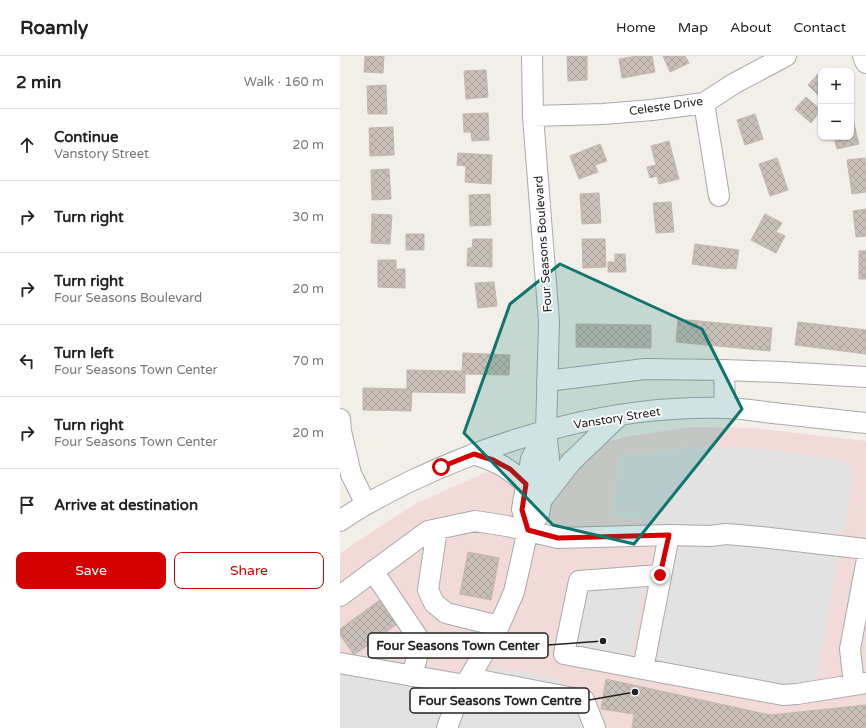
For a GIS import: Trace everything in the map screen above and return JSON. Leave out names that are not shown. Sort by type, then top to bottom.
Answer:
[{"type":"street","name":"Four Seasons Boulevard","points":[[447,728],[451,715],[467,681],[499,626],[514,592],[528,530],[539,514],[549,458],[546,431],[549,322],[533,116],[532,56]]},
{"type":"street","name":"Celeste Drive","points":[[533,116],[603,114],[652,110],[704,103],[735,83],[786,56]]},
{"type":"street","points":[[863,56],[866,63]]},
{"type":"street","points":[[704,103],[719,196]]},
{"type":"street","points":[[547,381],[645,369],[781,372],[866,378]]},
{"type":"street","points":[[724,370],[725,408]]},
{"type":"street","name":"Vanstory Street","points":[[340,521],[366,504],[441,467],[492,447],[597,418],[664,410],[725,408],[866,423]]},
{"type":"street","points":[[542,500],[571,462],[619,416]]},
{"type":"street","points":[[340,419],[344,467],[351,474],[366,504]]},
{"type":"street","name":"Four Seasons Boulevard","points":[[528,530],[522,510],[526,484],[531,459],[546,431]]},
{"type":"street","points":[[474,454],[493,460],[510,469],[526,484]]},
{"type":"street","points":[[340,596],[428,531],[475,522],[528,530],[558,538],[742,535],[866,549]]},
{"type":"street","points":[[437,529],[428,590],[434,603],[446,613],[499,626]]},
{"type":"street","points":[[642,669],[669,535]]},
{"type":"street","points":[[660,575],[579,581],[564,654],[783,695],[860,684],[850,649],[866,564]]},
{"type":"street","points":[[374,571],[421,642],[412,676]]},
{"type":"street","points":[[340,663],[412,676],[467,681],[584,700],[595,728]]},
{"type":"highlighted area","points":[[560,264],[702,329],[742,409],[634,544],[553,525],[464,433],[510,304]]},
{"type":"shaded area","points":[[692,427],[754,428],[866,441],[866,728],[340,728],[340,554],[417,503],[489,471],[630,436]]},
{"type":"shaded area","points":[[722,447],[765,449],[847,460],[854,475],[844,532],[817,535],[659,525],[611,515],[619,457],[674,448]]},
{"type":"shaded area","points":[[739,543],[814,552],[838,558],[816,682],[788,687],[657,663],[675,549]]},
{"type":"shaded area","points":[[644,586],[630,660],[574,648],[586,588]]},
{"type":"shaded area","points":[[493,667],[558,678],[580,713],[584,728],[458,728],[464,707]]},
{"type":"shaded area","points":[[340,671],[450,691],[437,720],[436,728],[340,728]]},
{"type":"building","points":[[365,56],[384,56],[383,73],[364,72]]},
{"type":"building","points":[[567,56],[587,56],[587,80],[568,81]]},
{"type":"building","points":[[637,56],[652,56],[655,72],[622,78],[619,59]]},
{"type":"building","points":[[663,56],[685,56],[689,63],[670,72]]},
{"type":"building","points":[[486,70],[488,97],[466,99],[464,71]]},
{"type":"building","points":[[818,74],[818,95],[808,85]]},
{"type":"building","points":[[386,85],[387,114],[368,114],[367,86]]},
{"type":"building","points":[[806,97],[818,107],[818,114],[811,123],[795,109]]},
{"type":"building","points":[[488,113],[489,140],[472,141],[471,132],[464,132],[463,114]]},
{"type":"building","points":[[755,114],[763,139],[745,145],[737,120]]},
{"type":"building","points":[[854,124],[859,144],[837,149],[835,140],[854,140]]},
{"type":"building","points":[[393,127],[394,155],[370,156],[369,128]]},
{"type":"building","points":[[669,141],[679,179],[659,184],[657,176],[650,178],[647,167],[656,165],[651,146]]},
{"type":"building","points":[[600,144],[607,161],[595,165],[598,172],[579,179],[570,156]]},
{"type":"building","points":[[458,153],[492,155],[491,184],[465,182],[466,166],[457,165]]},
{"type":"building","points":[[777,158],[788,190],[770,196],[759,164]]},
{"type":"building","points":[[865,158],[866,192],[852,194],[847,160]]},
{"type":"building","points":[[389,169],[391,199],[372,200],[371,170]]},
{"type":"building","points":[[599,193],[601,223],[582,224],[580,194]]},
{"type":"building","points":[[490,194],[491,225],[470,226],[469,195]]},
{"type":"building","points":[[671,202],[674,232],[656,233],[653,203]]},
{"type":"building","points":[[866,209],[866,236],[856,237],[853,211]]},
{"type":"building","points":[[372,214],[392,215],[390,244],[371,243]]},
{"type":"building","points":[[765,214],[782,223],[776,232],[785,236],[776,253],[751,240]]},
{"type":"building","points":[[406,234],[424,234],[424,250],[406,250]]},
{"type":"building","points":[[473,239],[492,239],[492,267],[467,266],[468,248],[472,248]]},
{"type":"building","points":[[582,239],[605,239],[606,267],[583,268]]},
{"type":"building","points":[[695,244],[739,250],[736,269],[692,264]]},
{"type":"building","points":[[859,251],[866,251],[866,279],[859,279]]},
{"type":"building","points":[[615,254],[625,254],[626,272],[608,272],[608,262],[615,262]]},
{"type":"building","points":[[378,260],[396,260],[396,269],[405,269],[405,288],[378,287]]},
{"type":"building","points":[[494,282],[497,306],[478,308],[475,283]]},
{"type":"building","points":[[678,319],[772,328],[770,351],[676,342]]},
{"type":"building","points":[[798,322],[866,330],[866,354],[795,345]]},
{"type":"building","points":[[576,324],[651,325],[651,348],[576,347]]},
{"type":"building","points":[[463,353],[510,355],[509,375],[465,374],[465,393],[412,392],[411,411],[363,410],[363,388],[407,389],[407,370],[462,371]]},
{"type":"building","points":[[468,552],[499,558],[491,600],[460,594]]},
{"type":"building","points":[[380,600],[397,624],[354,655],[340,635],[340,629]]},
{"type":"building","points":[[606,679],[770,715],[866,705],[866,728],[632,728],[634,714],[601,709]]},
{"type":"place","name":"Four Seasons Town Center","points":[[603,641]]},
{"type":"place","name":"Four Seasons Town Centre","points":[[635,692]]},
{"type":"route","points":[[441,467],[474,454],[493,460],[510,469],[526,484],[522,510],[528,530],[558,538],[669,535],[660,575]]}]
